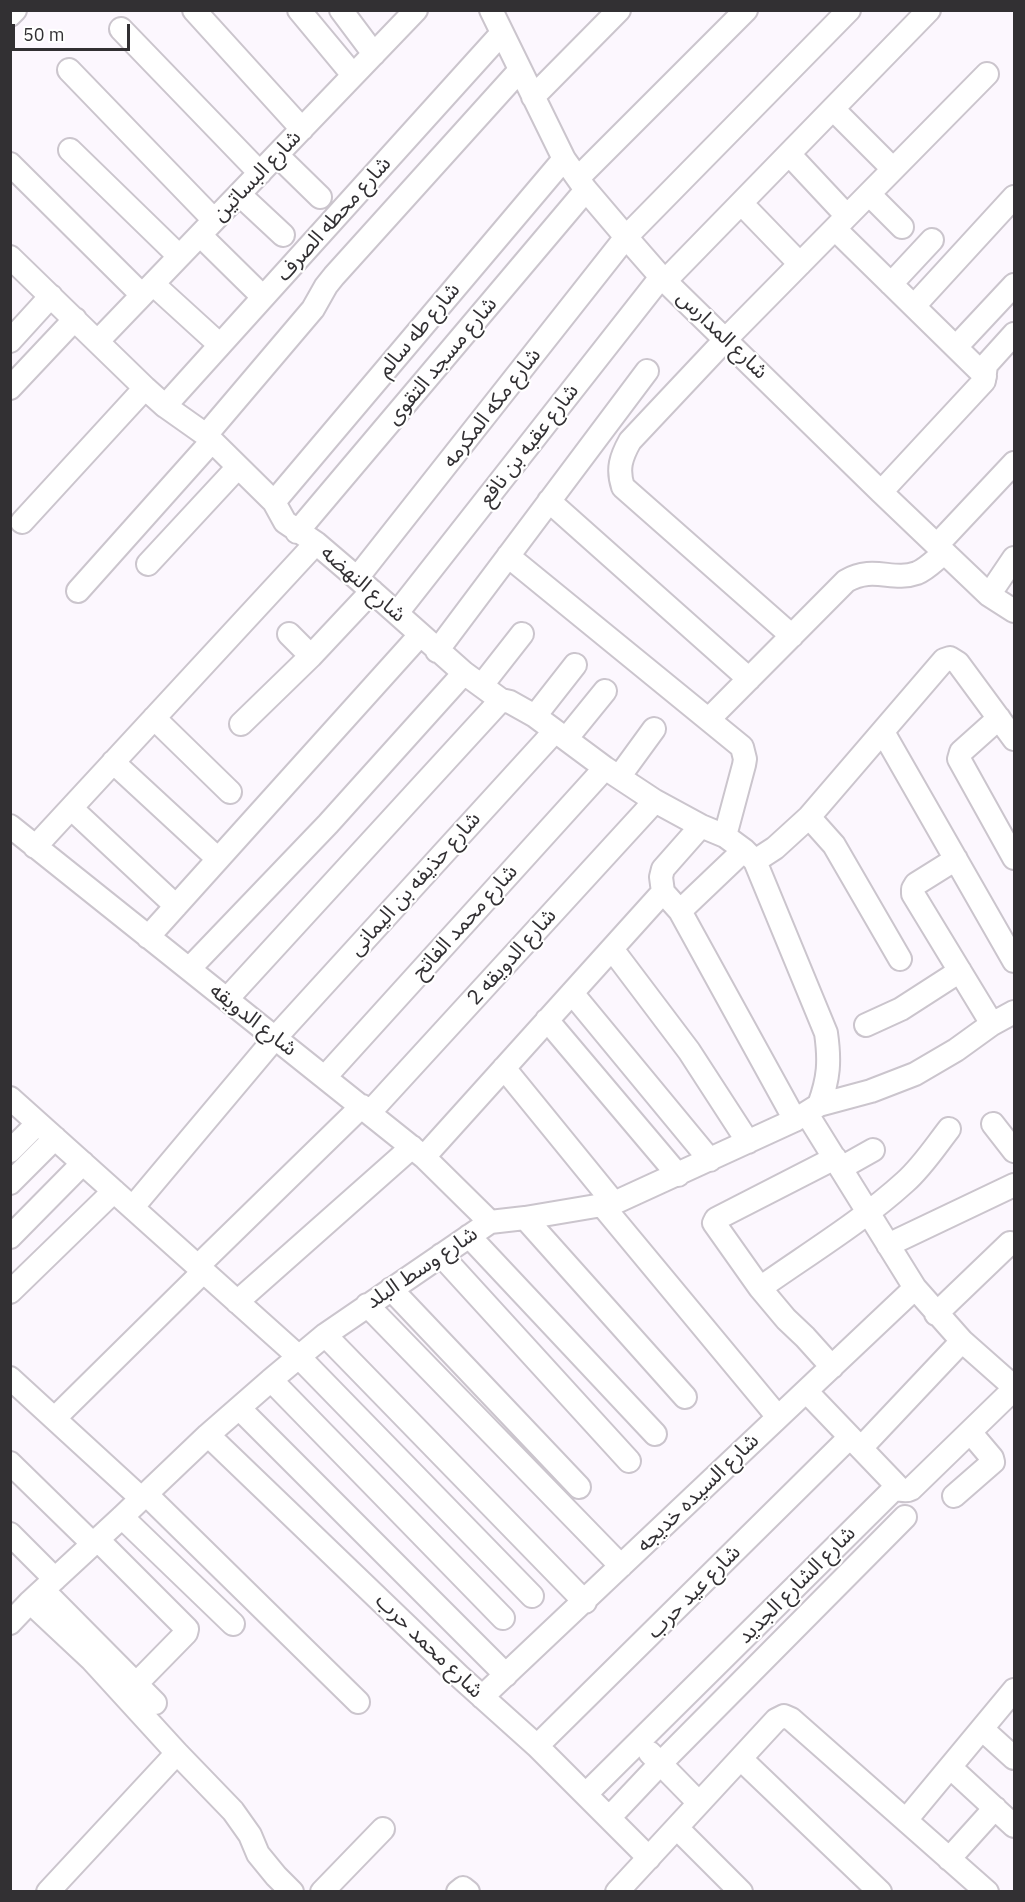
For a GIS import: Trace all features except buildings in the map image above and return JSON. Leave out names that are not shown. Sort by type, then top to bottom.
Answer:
[{"type":"street","points":[[10,15],[15,10]]},
{"type":"street","points":[[194,10],[302,129]]},
{"type":"street","points":[[298,10],[353,75]]},
{"type":"street","points":[[341,10],[374,54]]},
{"type":"street","name":"شارع البساتين","points":[[98,341],[416,10]]},
{"type":"street","points":[[533,97],[619,10]]},
{"type":"street","name":"شارع مسجد التقوى","points":[[35,846],[154,718],[307,538],[582,184],[746,10]]},
{"type":"street","name":"شارع مكه المكرمه","points":[[241,724],[312,656],[626,237],[849,10]]},
{"type":"street","name":"شارع عقبه بن نافع","points":[[397,613],[663,279],[741,203],[929,10]]},
{"type":"street","name":"شارع المدارس","points":[[496,17],[564,159],[626,237],[663,279],[940,549],[989,595],[1014,611]]},
{"type":"street","name":"شارع محطه الصرف","points":[[165,406],[263,297],[496,17]]},
{"type":"street","points":[[121,29],[260,172]]},
{"type":"street","points":[[69,70],[207,227],[263,297]]},
{"type":"street","points":[[78,591],[209,438],[313,309],[334,276],[520,70]]},
{"type":"street","points":[[792,636],[623,487],[619,476],[619,465],[630,441],[726,339],[987,74]]},
{"type":"street","points":[[833,109],[893,169]]},
{"type":"street","points":[[70,150],[179,256]]},
{"type":"street","points":[[277,154],[320,197]]},
{"type":"street","points":[[789,154],[891,284],[985,376]]},
{"type":"street","name":"شارع طه سالم","points":[[274,502],[564,159]]},
{"type":"street","points":[[10,164],[147,289],[220,345]]},
{"type":"street","points":[[239,194],[283,236]]},
{"type":"street","points":[[869,194],[902,227]]},
{"type":"street","points":[[914,306],[1014,197]]},
{"type":"street","points":[[741,203],[800,264]]},
{"type":"street","points":[[891,284],[932,240]]},
{"type":"street","name":"شارع النهضه","points":[[10,257],[145,388],[165,406],[209,438],[274,502],[285,522],[365,584],[437,651],[501,700],[510,702],[535,716],[655,801],[725,836],[750,855]]},
{"type":"street","points":[[956,347],[1014,285]]},
{"type":"street","points":[[10,341],[51,296]]},
{"type":"street","points":[[10,388],[75,319]]},
{"type":"street","points":[[881,492],[984,381],[986,365],[1014,334]]},
{"type":"street","points":[[437,651],[647,371]]},
{"type":"street","points":[[22,522],[145,388]]},
{"type":"street","points":[[709,719],[846,581],[857,574],[865,573],[903,575],[918,573],[1014,463]]},
{"type":"street","points":[[148,564],[238,467]]},
{"type":"street","points":[[549,501],[749,679]]},
{"type":"street","points":[[508,556],[742,747],[745,759],[725,836]]},
{"type":"street","points":[[989,595],[1014,558]]},
{"type":"street","points":[[289,634],[312,656]]},
{"type":"street","points":[[189,969],[328,824],[473,679],[522,634]]},
{"type":"street","points":[[148,937],[420,635]]},
{"type":"street","points":[[680,911],[750,855],[775,848],[809,817],[944,660],[950,658],[958,663],[1014,739]]},
{"type":"street","points":[[535,716],[575,666]]},
{"type":"street","name":"شارع حذيفه بن اليمانى","points":[[133,1208],[275,1038],[560,735],[605,691]]},
{"type":"street","points":[[227,999],[501,700]]},
{"type":"street","points":[[154,718],[230,792]]},
{"type":"street","points":[[999,718],[959,756],[1005,817],[1014,858]]},
{"type":"street","name":"شارع محمد الفاتح","points":[[325,1077],[654,729]]},
{"type":"street","points":[[883,732],[1014,962]]},
{"type":"street","points":[[113,762],[218,859]]},
{"type":"street","name":"شارع الدويقه 2","points":[[55,1418],[201,1269],[366,1109],[655,801]]},
{"type":"street","points":[[71,808],[176,906]]},
{"type":"street","points":[[809,817],[834,844],[900,959]]},
{"type":"street","name":"شارع الدويقه","points":[[10,826],[366,1109],[418,1152],[490,1222]]},
{"type":"street","points":[[701,826],[663,869],[661,884],[663,892],[680,911],[915,1288],[962,1341],[1012,1381]]},
{"type":"street","points":[[750,855],[826,1032],[830,1057],[827,1081],[807,1113]]},
{"type":"street","points":[[956,859],[916,884],[913,891],[914,897],[992,1024]]},
{"type":"street","points":[[237,1302],[418,1152],[504,1068],[663,892]]},
{"type":"street","points":[[612,949],[689,1051],[748,1142]]},
{"type":"street","points":[[866,1025],[901,1009],[960,971]]},
{"type":"street","points":[[572,993],[710,1160]]},
{"type":"street","name":"شارع وسط البلد","points":[[27,1604],[123,1517],[208,1435],[299,1356],[325,1335],[490,1222],[608,1204],[678,1175],[807,1113],[915,1074],[1014,1012]]},
{"type":"street","points":[[547,1020],[678,1175]]},
{"type":"street","points":[[504,1068],[608,1204],[778,1417]]},
{"type":"street","points":[[10,1098],[299,1356],[532,1596]]},
{"type":"street","points":[[759,1288],[867,1212],[905,1182],[949,1129]]},
{"type":"street","points":[[10,1151],[46,1130]]},
{"type":"street","points":[[10,1183],[46,1130]]},
{"type":"street","points":[[832,1367],[759,1288],[715,1226],[715,1220],[838,1163],[873,1150]]},
{"type":"street","points":[[10,1237],[83,1162]]},
{"type":"street","points":[[888,1245],[1014,1185]]},
{"type":"street","points":[[10,1292],[114,1191]]},
{"type":"street","points":[[525,1218],[686,1397]]},
{"type":"street","points":[[469,1236],[656,1434]]},
{"type":"street","points":[[936,1314],[1010,1243]]},
{"type":"street","points":[[441,1256],[629,1461]]},
{"type":"street","name":"شارع السيده خديجه","points":[[482,1697],[915,1288]]},
{"type":"street","points":[[391,1289],[579,1487]]},
{"type":"street","points":[[368,1305],[621,1566]]},
{"type":"street","points":[[325,1335],[585,1602]]},
{"type":"street","name":"شارع عيد حرب","points":[[537,1746],[962,1341]]},
{"type":"street","points":[[10,1378],[144,1497],[358,1702]]},
{"type":"street","points":[[271,1380],[503,1618]]},
{"type":"street","name":"شارع الشارع الجديد","points":[[586,1794],[892,1491],[910,1490],[970,1432],[1012,1381]]},
{"type":"street","points":[[806,1391],[900,1489]]},
{"type":"street","points":[[239,1408],[506,1675]]},
{"type":"street","points":[[954,1496],[993,1461],[970,1432]]},
{"type":"street","name":"شارع محمد حرب","points":[[208,1435],[482,1697],[537,1746],[649,1858]]},
{"type":"street","points":[[10,1463],[186,1628],[186,1633],[136,1684]]},
{"type":"street","points":[[375,1543],[402,1515]]},
{"type":"street","points":[[123,1517],[233,1624]]},
{"type":"street","points":[[609,1818],[905,1517]]},
{"type":"street","points":[[10,1534],[27,1604],[92,1660],[233,1811],[250,1834],[258,1854],[292,1892]]},
{"type":"street","points":[[27,1604],[136,1684],[155,1703]]},
{"type":"street","points":[[906,1820],[1014,1690]]},
{"type":"street","points":[[617,1892],[776,1720],[784,1716],[791,1719],[987,1892]]},
{"type":"street","points":[[982,1729],[1014,1758]]},
{"type":"street","points":[[639,1742],[699,1803]]},
{"type":"street","points":[[48,1892],[177,1753]]},
{"type":"street","points":[[741,1759],[880,1892]]},
{"type":"street","points":[[950,1767],[1014,1826]]},
{"type":"street","points":[[949,1858],[995,1808]]},
{"type":"street","points":[[677,1828],[741,1892]]},
{"type":"street","points":[[322,1892],[383,1829]]}]
